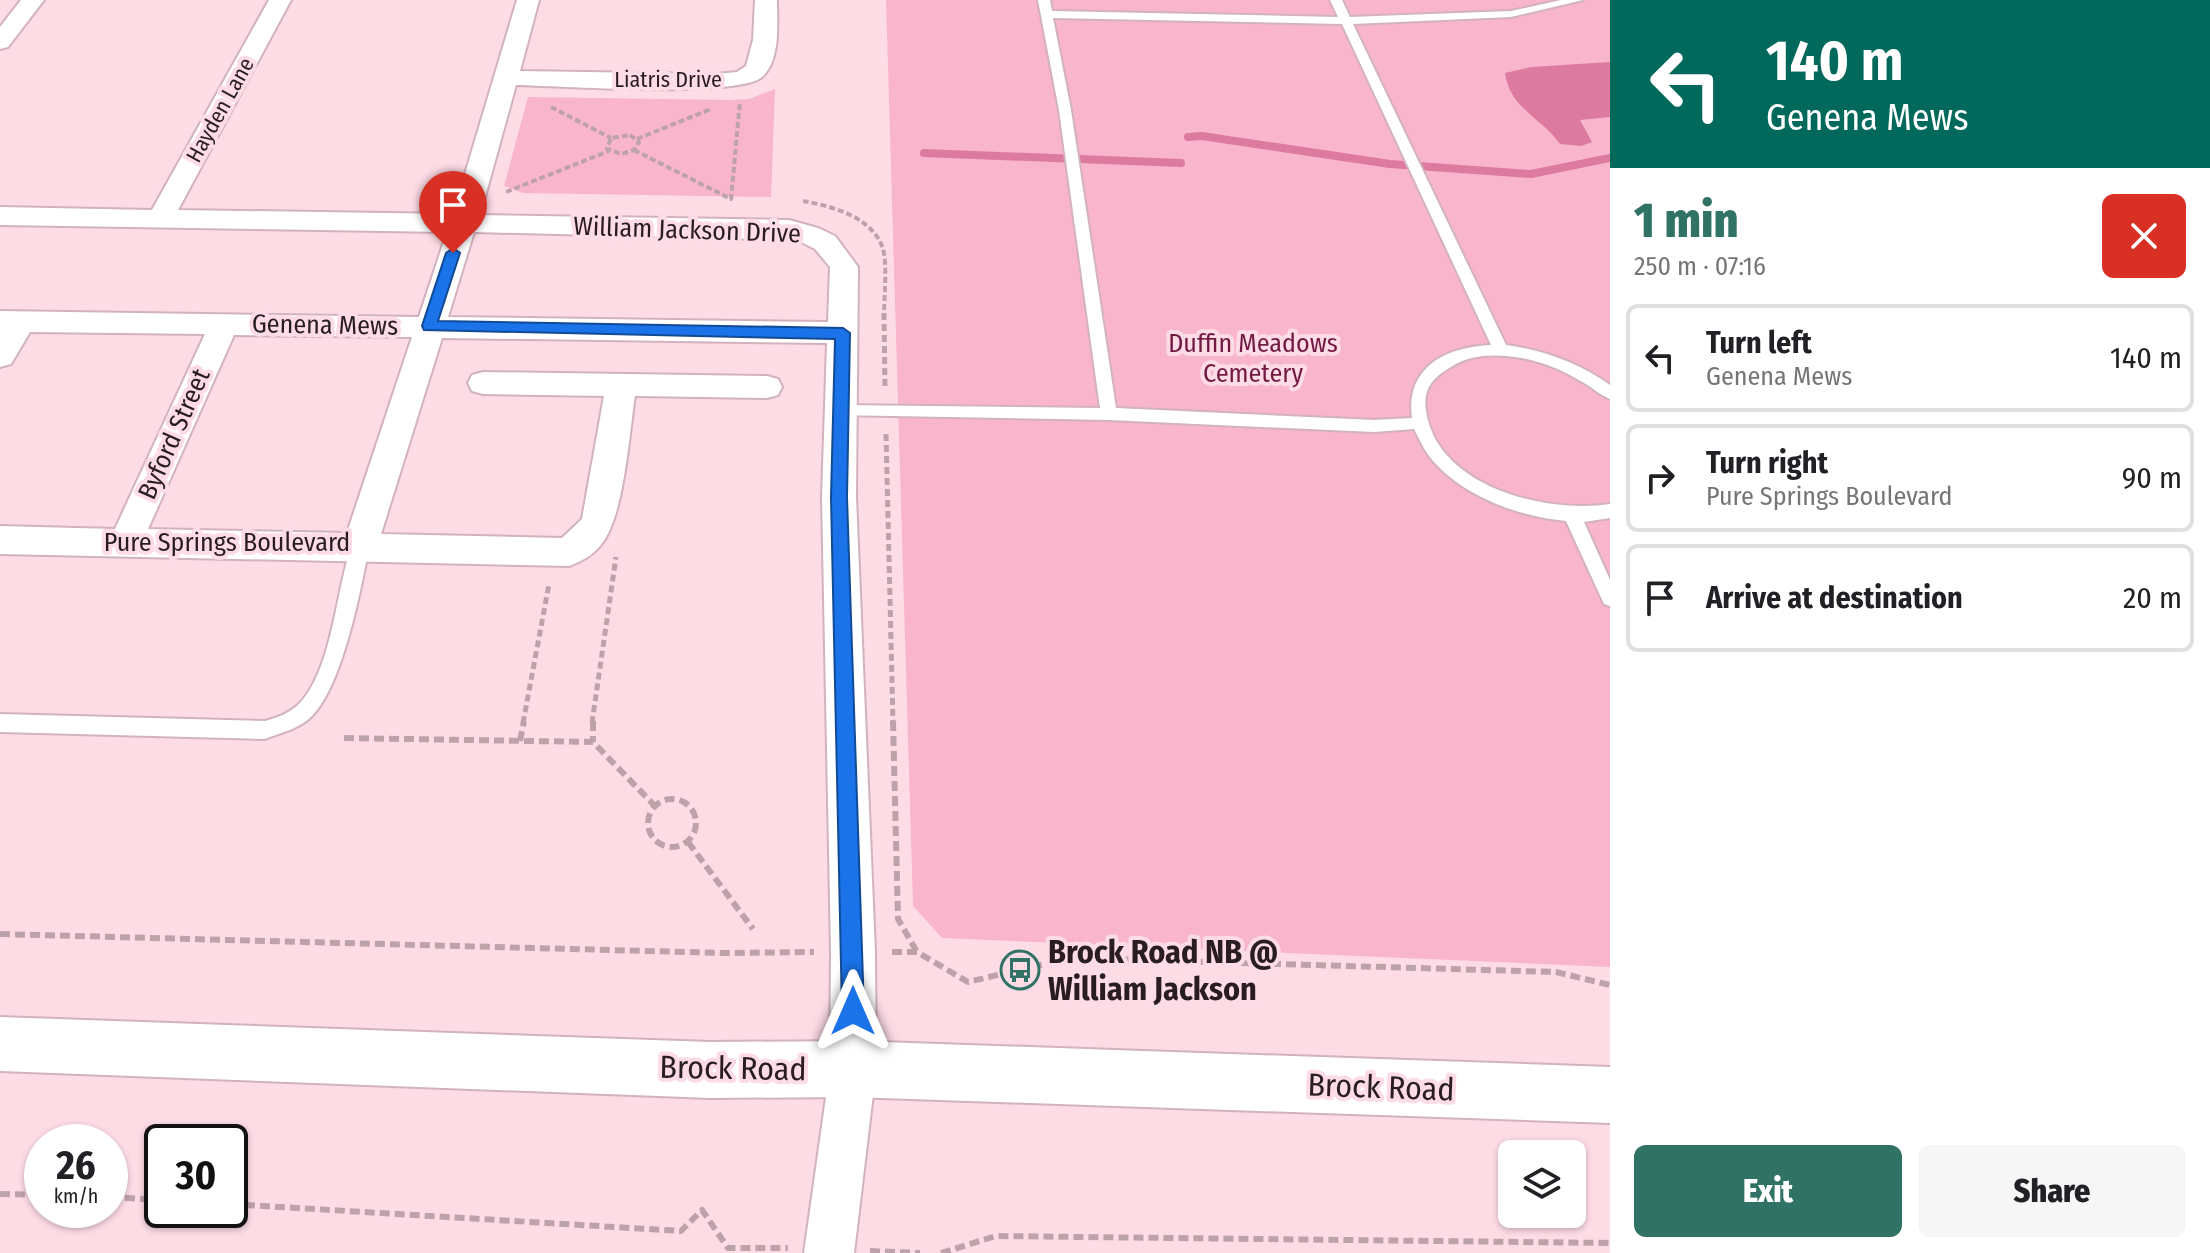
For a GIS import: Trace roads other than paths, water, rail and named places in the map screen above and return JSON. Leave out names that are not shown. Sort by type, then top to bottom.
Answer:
[{"type":"main road","name":"Brock Road","points":[[0,1044],[710,1070],[853,1069],[1610,1095]]},
{"type":"street","points":[[0,42],[33,0]]},
{"type":"street","name":"Hayden Lane","points":[[160,219],[280,0]]},
{"type":"street","name":"Pure Springs Boulevard","points":[[0,540],[360,547],[476,184],[528,0]]},
{"type":"street","name":"Liatris Drive","points":[[506,78],[737,79],[755,73],[761,61],[766,0]]},
{"type":"street","name":"William Jackson Drive","points":[[0,216],[801,230],[819,237],[835,250],[844,267],[839,497],[853,952],[853,1069],[829,1253]]},
{"type":"street","points":[[0,356],[11,321]]},
{"type":"street","name":"Genena Mews","points":[[11,321],[843,333]]},
{"type":"street","name":"Byford Street","points":[[125,543],[224,324]]},
{"type":"street","points":[[483,383],[767,387]]},
{"type":"street","points":[[360,547],[569,552],[588,537],[598,521],[621,385]]},
{"type":"lane","points":[[1336,0],[1501,350]]},
{"type":"lane","points":[[1109,414],[1065,110],[1045,7],[1346,21],[1511,14],[1577,0]]},
{"type":"lane","points":[[1610,393],[1568,367],[1534,355],[1501,350],[1469,352],[1443,362],[1425,377],[1416,398],[1419,423],[1433,450],[1459,475],[1494,497],[1533,511],[1573,517],[1610,511]]},
{"type":"lane","points":[[841,411],[1109,414],[1374,426],[1419,423]]},
{"type":"lane","points":[[1573,517],[1610,599]]},
{"type":"lane","points":[[0,723],[265,730],[288,722],[306,710],[318,695],[353,588],[360,547]]},
{"type":"waterway","points":[[1188,137],[1202,136],[1390,164],[1531,174],[1610,158]]},
{"type":"waterway","points":[[924,153],[1181,163]]},
{"type":"place","name":"Brock Road NB @ William Jackson","points":[[1020,970]]},
{"type":"park label","name":"Duffin Meadows Cemetery","points":[[1253,358]]}]
